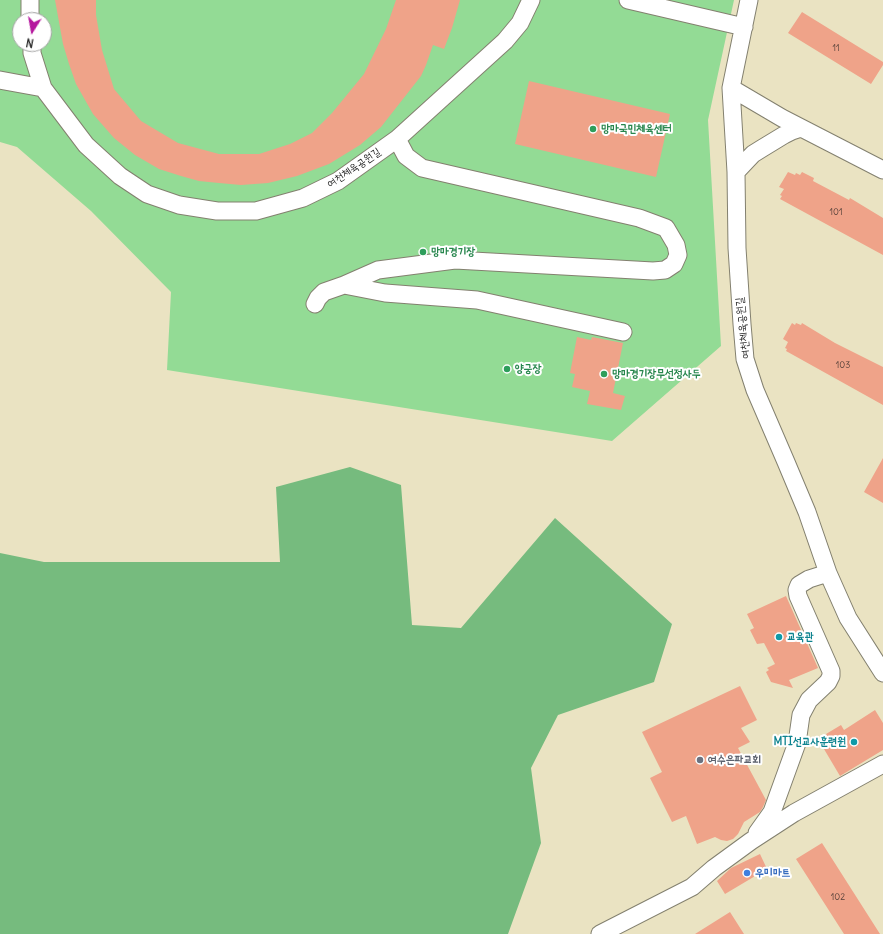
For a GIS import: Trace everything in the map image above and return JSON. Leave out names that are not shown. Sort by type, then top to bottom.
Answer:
[{"type":"street","points":[[30,0],[30,12]]},
{"type":"street","name":"여천체육공원길","points":[[32,52],[43,88],[86,145],[120,176],[147,194],[179,205],[217,211],[256,211],[303,198],[338,181],[397,138],[505,41],[520,23],[531,0]]},
{"type":"street","points":[[628,0],[744,27]]},
{"type":"street","name":"여천체육공원길","points":[[749,0],[732,88],[736,172],[737,248],[745,359],[755,390],[804,504],[828,573],[848,618],[883,673]]},
{"type":"street","points":[[0,80],[43,88]]},
{"type":"street","points":[[732,88],[782,118],[883,170]]},
{"type":"street","points":[[736,172],[753,154],[784,135],[801,128]]},
{"type":"street","points":[[315,304],[324,292],[378,270],[455,260],[653,271],[665,270],[674,264],[678,255],[676,245],[666,228],[639,218],[422,168],[406,156],[397,138]]},
{"type":"street","points":[[344,285],[384,293],[478,300],[623,332]]},
{"type":"street","points":[[751,841],[772,812],[797,743],[801,715],[809,700],[828,682],[831,676],[831,671],[798,596],[797,590],[799,585],[809,579],[828,573]]},
{"type":"street","points":[[600,934],[692,887],[714,868],[751,841],[794,813],[883,764]]},
{"type":"green space","name":"망마경기장","points":[[0,0],[734,0],[708,120],[721,346],[612,441],[167,370],[171,292],[91,211],[17,147],[0,142]]},
{"type":"green space","points":[[350,467],[401,485],[412,625],[461,628],[555,518],[672,624],[654,682],[558,715],[531,768],[541,843],[508,934],[0,934],[0,553],[44,562],[280,562],[276,487]]},
{"type":"building","points":[[55,0],[96,0],[96,15],[102,50],[114,89],[141,121],[178,143],[219,154],[259,154],[290,144],[312,133],[332,113],[364,74],[386,29],[396,0],[460,0],[444,49],[433,45],[421,76],[381,127],[360,145],[329,164],[297,176],[268,183],[241,185],[199,181],[159,169],[135,155],[114,138],[93,114],[76,84],[63,44]]},
{"type":"building","points":[[802,12],[883,62],[883,65],[871,84],[788,33]]},
{"type":"building","name":"망마국민체육센터","points":[[529,81],[670,114],[656,177],[515,144]]},
{"type":"building","points":[[788,172],[795,175],[796,173],[800,175],[802,172],[814,178],[813,181],[849,200],[850,198],[883,218],[883,255],[780,199],[782,196],[780,195],[784,189],[779,187]]},
{"type":"building","points":[[792,323],[795,325],[796,323],[801,325],[802,323],[835,343],[883,367],[883,405],[786,351],[787,349],[785,348],[788,342],[783,339]]},
{"type":"building","name":"망마경기장무선정사두","points":[[577,337],[591,340],[592,337],[623,343],[613,393],[625,396],[621,410],[587,404],[590,391],[572,387],[575,374],[570,373]]},
{"type":"building","points":[[883,458],[883,503],[864,492]]},
{"type":"building","name":"교육관","points":[[786,596],[818,668],[789,680],[793,688],[771,682],[766,672],[769,670],[767,668],[775,664],[764,643],[757,644],[750,630],[754,628],[747,614]]},
{"type":"building","name":"여수은파교회","points":[[740,686],[757,720],[741,728],[750,742],[738,748],[766,800],[760,812],[744,822],[738,834],[733,839],[727,841],[715,837],[697,844],[686,816],[672,822],[650,778],[662,772],[642,732]]},
{"type":"building","name":"MTI선교사훈련원","points":[[875,710],[883,723],[883,750],[840,776],[821,744],[829,739],[826,734],[841,725],[844,730]]},
{"type":"building","points":[[822,843],[880,934],[844,934],[796,859]]},
{"type":"building","points":[[760,854],[767,869],[725,894],[717,881],[731,868]]},
{"type":"building","points":[[730,912],[744,934],[695,934]]},
{"type":"place","name":"망마국민체육센터","points":[[593,129]]},
{"type":"place","name":"망마경기장","points":[[423,252]]},
{"type":"place","name":"양궁장","points":[[507,369]]},
{"type":"place","name":"망마경기장무선정사두","points":[[604,374]]},
{"type":"place","name":"교육관","points":[[779,637]]},
{"type":"place","name":"MTI선교사훈련원","points":[[854,742]]},
{"type":"place","name":"여수은파교회","points":[[700,760]]},
{"type":"place","name":"우미마트","points":[[747,873]]}]
